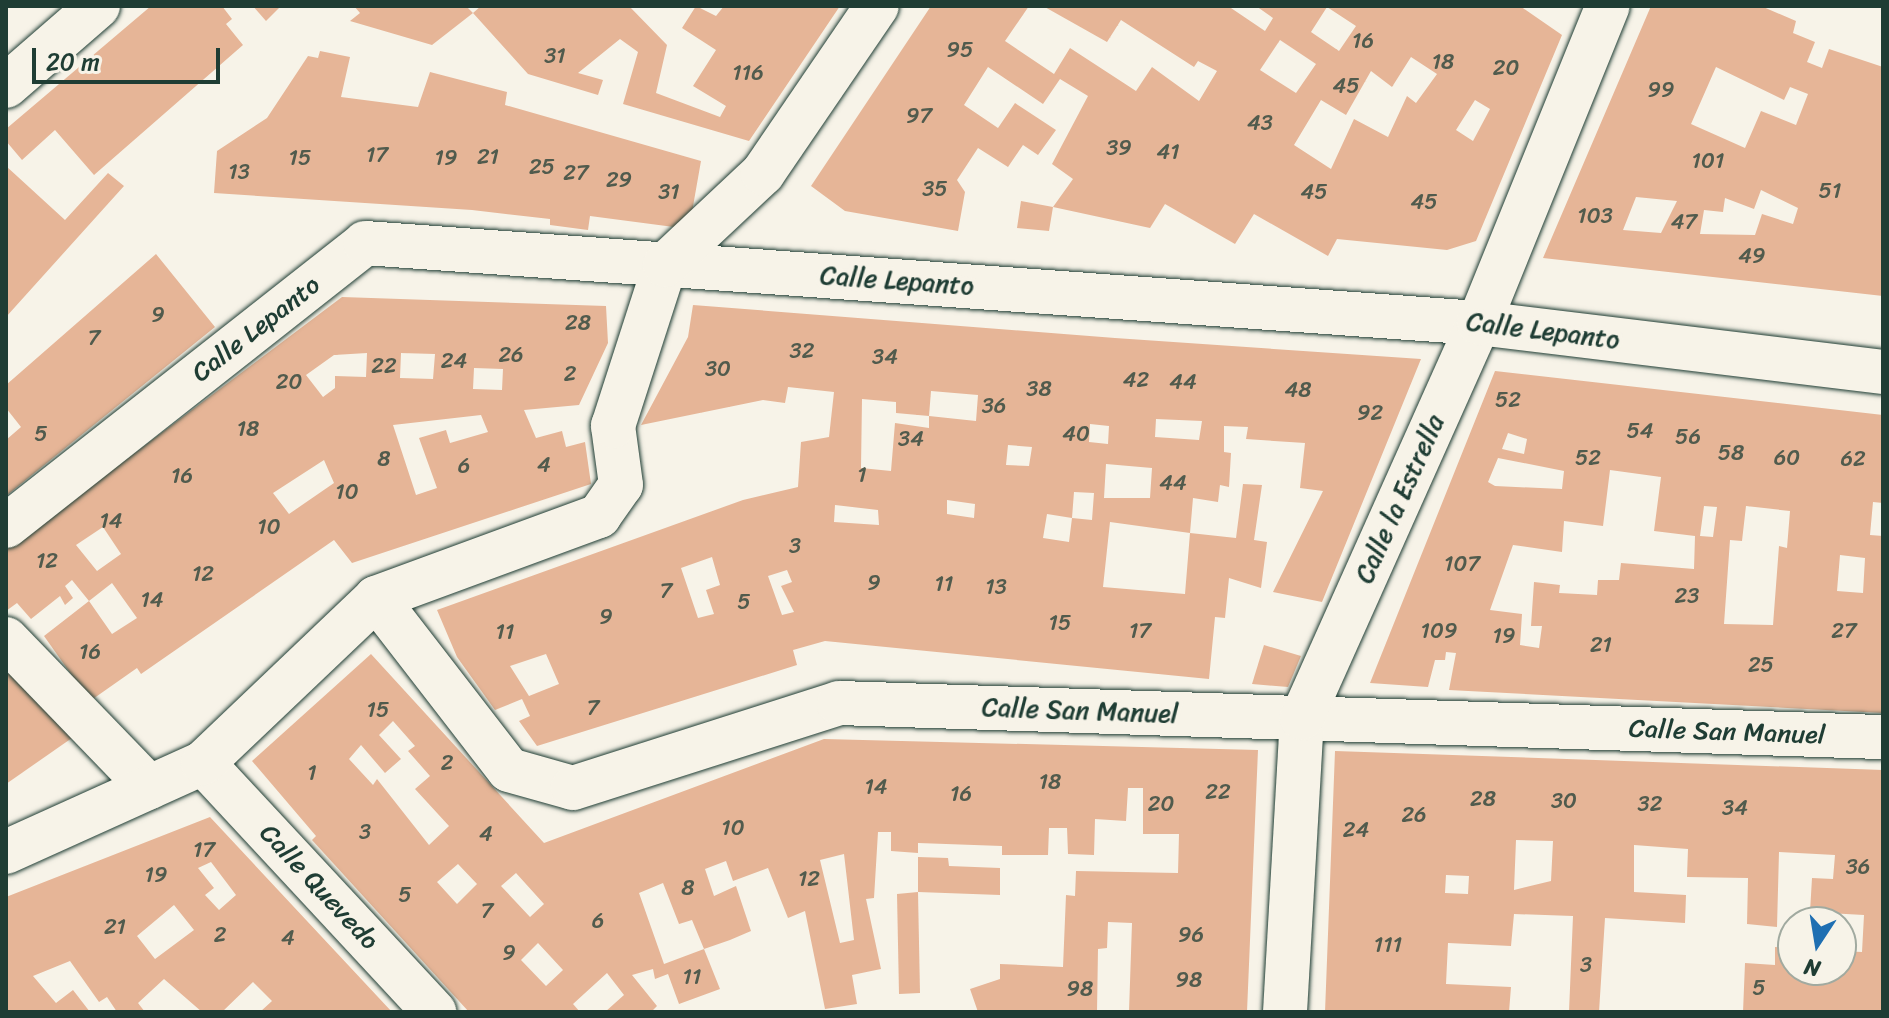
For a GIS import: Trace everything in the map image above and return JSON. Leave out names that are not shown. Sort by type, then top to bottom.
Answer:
[{"type":"street","points":[[6,86],[98,6]]},
{"type":"street","points":[[6,852],[203,763],[376,598],[599,516],[621,485],[613,426],[665,265],[763,173],[877,6]]},
{"type":"street","name":"Calle la Estrella","points":[[1285,1012],[1302,718],[1479,323],[1599,10]]},
{"type":"street","name":"Calle Lepanto","points":[[6,526],[365,243],[1479,323],[1883,372]]},
{"type":"street","name":"Calle San Manuel","points":[[376,598],[509,770],[573,788],[839,703],[1883,737]]},
{"type":"street","points":[[6,639],[149,787]]},
{"type":"street","name":"Calle Quevedo","points":[[203,763],[434,1012]]},
{"type":"building","points":[[151,6],[222,6],[232,19],[226,24],[243,45],[94,175],[55,130],[22,160],[6,141],[6,129]]},
{"type":"building","points":[[253,6],[281,6],[266,21]]},
{"type":"building","points":[[354,6],[466,6],[473,13],[432,45],[350,21],[360,13]]},
{"type":"building","points":[[481,6],[629,6],[667,45],[656,93],[720,117],[726,106],[693,86],[716,50],[682,28],[696,6],[716,16],[724,6],[840,6],[749,141],[623,104],[638,52],[620,39],[578,73],[603,80],[598,95],[528,74],[473,13]]},
{"type":"building","points":[[931,6],[1029,6],[1005,41],[1054,74],[1070,48],[1136,91],[1152,67],[1199,101],[1217,71],[1198,61],[1194,67],[1121,20],[1107,42],[1043,6],[1228,6],[1265,31],[1273,18],[1256,6],[1520,6],[1562,35],[1476,241],[1447,250],[1337,239],[1328,256],[1254,214],[1235,244],[1165,204],[1150,228],[1053,207],[1073,179],[1052,164],[1088,96],[1060,79],[1043,104],[988,67],[964,105],[998,128],[1015,103],[1056,130],[1038,155],[1023,145],[1008,167],[978,148],[957,180],[965,192],[958,231],[845,211],[811,186]],"holes":[[[1327,7],[1356,26],[1339,51],[1311,32]],[[1280,40],[1316,64],[1296,93],[1260,70]],[[1411,57],[1437,74],[1416,103],[1407,96],[1388,137],[1354,119],[1331,169],[1294,145],[1321,100],[1346,115],[1371,71],[1392,87]],[[1475,100],[1490,109],[1473,141],[1456,130]]]},
{"type":"building","points":[[1651,6],[1761,6],[1796,21],[1793,33],[1815,42],[1807,62],[1822,68],[1829,49],[1883,67],[1883,296],[1543,258]],"holes":[[[1716,67],[1784,100],[1790,87],[1808,94],[1796,125],[1761,111],[1745,148],[1691,124]],[[1761,190],[1798,208],[1793,224],[1762,214],[1755,235],[1700,234],[1704,210],[1723,212],[1725,198],[1754,209]],[[1636,197],[1677,201],[1661,233],[1623,230]]]},
{"type":"building","points":[[320,51],[350,57],[341,97],[418,107],[430,72],[507,92],[505,105],[701,161],[689,229],[590,216],[588,230],[550,225],[550,219],[472,210],[214,193],[217,151],[267,118],[308,56],[318,58]]},
{"type":"building","points":[[6,166],[65,220],[108,173],[124,186],[6,317]]},
{"type":"building","points":[[1021,201],[1053,207],[1049,231],[1017,228]]},
{"type":"building","points":[[156,254],[215,327],[6,496],[6,440],[21,427],[6,408],[6,385]]},
{"type":"building","points":[[342,297],[606,306],[608,343],[579,405],[524,410],[536,438],[562,431],[566,447],[585,442],[591,484],[352,563],[334,540],[141,674],[137,668],[90,701],[44,636],[89,601],[72,580],[65,586],[73,598],[65,605],[60,596],[31,619],[17,603],[6,611],[6,550]],"holes":[[[367,353],[366,377],[335,376],[335,388],[323,397],[306,375],[334,355]],[[401,353],[435,354],[433,379],[400,378]],[[474,368],[503,369],[502,390],[473,389]],[[481,415],[488,432],[450,443],[446,430],[419,438],[437,488],[416,495],[393,425]],[[324,460],[334,483],[289,514],[273,493]],[[103,527],[121,554],[97,571],[76,545]],[[112,583],[137,618],[112,634],[89,601]]]},
{"type":"building","points":[[693,305],[1421,359],[1322,602],[1273,592],[1323,491],[1300,488],[1305,443],[1246,439],[1248,427],[1224,426],[1224,452],[1231,453],[1229,487],[1220,485],[1218,502],[1193,498],[1190,533],[1236,538],[1243,484],[1262,485],[1254,540],[1267,542],[1261,588],[1229,578],[1225,618],[1215,617],[1209,679],[825,641],[793,650],[797,665],[537,746],[519,721],[530,716],[522,699],[495,710],[457,657],[437,610],[743,500],[798,487],[801,442],[829,437],[834,392],[788,387],[785,403],[763,400],[641,425],[688,337]],"holes":[[[931,391],[978,395],[976,421],[929,416]],[[862,399],[896,402],[896,413],[929,416],[929,428],[895,423],[891,471],[861,468]],[[1156,419],[1202,421],[1199,440],[1155,437]],[[1090,424],[1109,426],[1108,444],[1089,442]],[[1008,445],[1032,447],[1029,466],[1006,465]],[[1106,464],[1152,468],[1150,498],[1104,498]],[[1074,492],[1094,493],[1092,520],[1072,518]],[[947,500],[975,504],[974,518],[947,514]],[[835,505],[878,510],[879,525],[834,522]],[[1047,514],[1072,518],[1069,542],[1043,538]],[[1110,522],[1190,533],[1185,594],[1103,587]],[[712,557],[720,585],[706,590],[714,614],[698,618],[681,568]],[[787,570],[792,582],[781,586],[794,612],[782,615],[768,576]],[[546,654],[559,684],[529,696],[510,666]]]},
{"type":"building","points":[[1495,371],[1883,415],[1883,503],[1873,502],[1870,535],[1883,536],[1883,713],[1449,690],[1456,653],[1446,652],[1445,660],[1435,660],[1428,687],[1370,683]],"holes":[[[1508,433],[1527,439],[1524,454],[1502,449]],[[1498,458],[1564,471],[1562,489],[1495,486],[1488,482]],[[1610,470],[1661,477],[1654,531],[1695,536],[1694,569],[1621,563],[1619,580],[1598,580],[1597,595],[1559,593],[1560,585],[1534,582],[1531,626],[1542,626],[1539,648],[1520,645],[1522,614],[1490,610],[1513,545],[1562,552],[1564,521],[1603,526]],[[1704,506],[1717,507],[1713,537],[1700,536]],[[1746,506],[1790,511],[1787,548],[1779,546],[1773,625],[1724,624],[1730,540],[1742,541]],[[1840,555],[1865,558],[1863,593],[1837,591]]]},
{"type":"building","points":[[1264,645],[1301,656],[1288,687],[1252,684]]},
{"type":"building","points":[[6,654],[72,738],[6,784]]},
{"type":"building","points":[[371,654],[544,843],[824,739],[1258,750],[1247,1012],[1129,1012],[1132,923],[1108,922],[1107,948],[1098,949],[1097,1012],[978,1012],[970,989],[1000,979],[1000,964],[1063,967],[1066,895],[1075,896],[1076,871],[1178,873],[1179,834],[1143,834],[1143,788],[1128,788],[1126,821],[1095,819],[1094,855],[1068,854],[1067,828],[1049,828],[1048,855],[1002,855],[1002,846],[918,843],[918,853],[891,851],[891,832],[878,832],[874,898],[866,899],[881,969],[852,975],[857,1004],[825,1009],[805,911],[788,918],[768,868],[733,881],[726,861],[705,869],[714,896],[736,886],[751,931],[704,949],[720,989],[679,1004],[668,974],[655,979],[653,969],[632,975],[657,1006],[651,1012],[605,1012],[624,995],[607,973],[573,1004],[580,1012],[469,1012],[312,840],[316,836],[252,761]],"holes":[[[393,721],[415,746],[408,751],[430,776],[415,789],[449,826],[429,845],[377,779],[373,785],[349,759],[361,745],[385,773],[401,759],[379,735]],[[844,854],[854,940],[840,943],[820,860]],[[458,864],[477,884],[457,904],[437,882]],[[516,873],[544,904],[530,917],[501,886]],[[663,883],[679,924],[692,920],[704,949],[664,964],[639,893]],[[538,943],[563,970],[546,986],[521,960]]]},
{"type":"building","points":[[1335,751],[1883,770],[1883,1012],[1743,1012],[1745,963],[1775,965],[1775,947],[1777,986],[1857,986],[1857,952],[1862,952],[1864,915],[1857,915],[1857,906],[1810,906],[1812,878],[1833,879],[1835,855],[1779,852],[1777,927],[1747,924],[1748,878],[1687,877],[1688,849],[1634,845],[1634,892],[1686,895],[1685,923],[1605,918],[1599,1012],[1569,1012],[1573,916],[1514,914],[1511,946],[1448,943],[1446,984],[1511,987],[1509,1012],[1325,1012]],"holes":[[[1516,840],[1553,841],[1551,881],[1514,890]],[[1446,875],[1469,876],[1468,894],[1445,893]]]},
{"type":"building","points":[[210,817],[392,1012],[260,1012],[272,1001],[253,982],[222,1012],[202,1012],[164,979],[138,1003],[145,1012],[117,1012],[107,997],[99,1002],[70,961],[33,976],[56,1003],[73,990],[90,1012],[6,1012],[6,897]],"holes":[[[211,862],[236,895],[219,910],[205,895],[214,888],[198,868]],[[174,905],[194,930],[155,959],[137,936]]]},
{"type":"building","points":[[918,857],[948,858],[949,866],[1000,868],[1000,895],[918,892]]},
{"type":"building","points":[[918,892],[920,993],[899,994],[897,894]]}]
